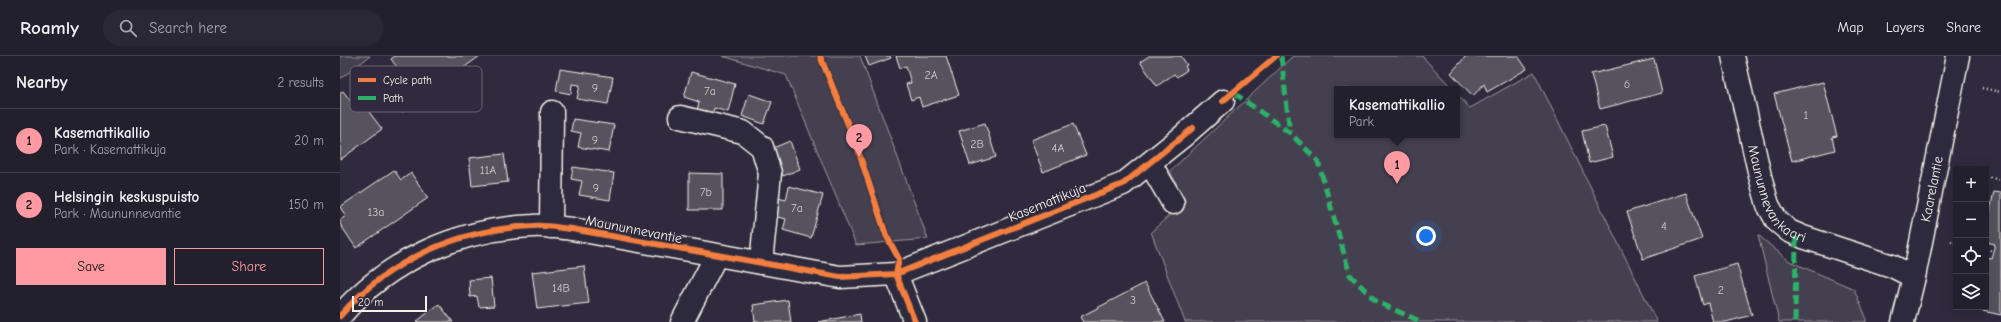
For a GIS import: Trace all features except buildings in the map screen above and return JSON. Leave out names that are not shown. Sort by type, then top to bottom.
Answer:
[{"type":"street","name":"Maununnevankaari","points":[[1733,56],[1768,206],[1777,221],[1789,231],[1803,238],[1892,266],[1914,277]]},
{"type":"street","name":"Kaarelantie","points":[[1903,322],[1914,277],[1958,56]]},
{"type":"street","name":"Kasemattikuja","points":[[896,274],[1123,184],[1150,164],[1223,102]]},
{"type":"street","points":[[550,227],[552,112]]},
{"type":"street","points":[[680,117],[742,132],[762,147],[770,173],[761,263]]},
{"type":"street","points":[[1150,164],[1173,203]]},
{"type":"street","name":"Maununnevantie","points":[[340,316],[354,300],[386,273],[429,249],[463,237],[497,229],[534,226],[572,229],[840,277],[896,274]]},
{"type":"street","points":[[682,322],[716,256]]},
{"type":"street","points":[[896,274],[916,322]]},
{"type":"path","points":[[1982,88],[2001,92]]},
{"type":"path","points":[[1989,178],[2001,180]]},
{"type":"path","points":[[1989,250],[1993,251]]},
{"type":"shaded area","points":[[340,56],[370,56],[357,66],[350,66],[350,71],[340,79]]},
{"type":"shaded area","points":[[722,56],[860,56],[928,239],[856,245],[786,75]]},
{"type":"shaded area","points":[[1293,56],[1422,56],[1450,86],[1334,86],[1334,138],[1460,138],[1460,97],[1470,108],[1534,72],[1657,322],[1185,322],[1151,232],[1185,201],[1170,171]]},
{"type":"shaded area","points":[[1758,235],[1789,261],[1854,289],[1866,317],[1866,322],[1779,322]]},
{"type":"marked path","points":[[1281,56],[1290,133]]},
{"type":"marked path","points":[[1234,93],[1290,133],[1318,161],[1350,275],[1377,302],[1422,322]]},
{"type":"marked path","points":[[1795,322],[1796,234]]},
{"type":"cycle path","points":[[820,56],[856,144],[886,235],[899,259],[896,274]]},
{"type":"cycle path","points":[[1223,101],[1276,56]]},
{"type":"cycle path","points":[[896,274],[1123,184],[1193,128]]},
{"type":"cycle path","points":[[340,316],[359,296],[380,279],[427,251],[478,233],[505,228],[548,226],[840,277],[896,274],[915,322]]},
{"type":"place","name":"Helsingin keskuspuisto","points":[[859,157]]},
{"type":"place","name":"Kasemattikallio","points":[[1397,184]]}]
